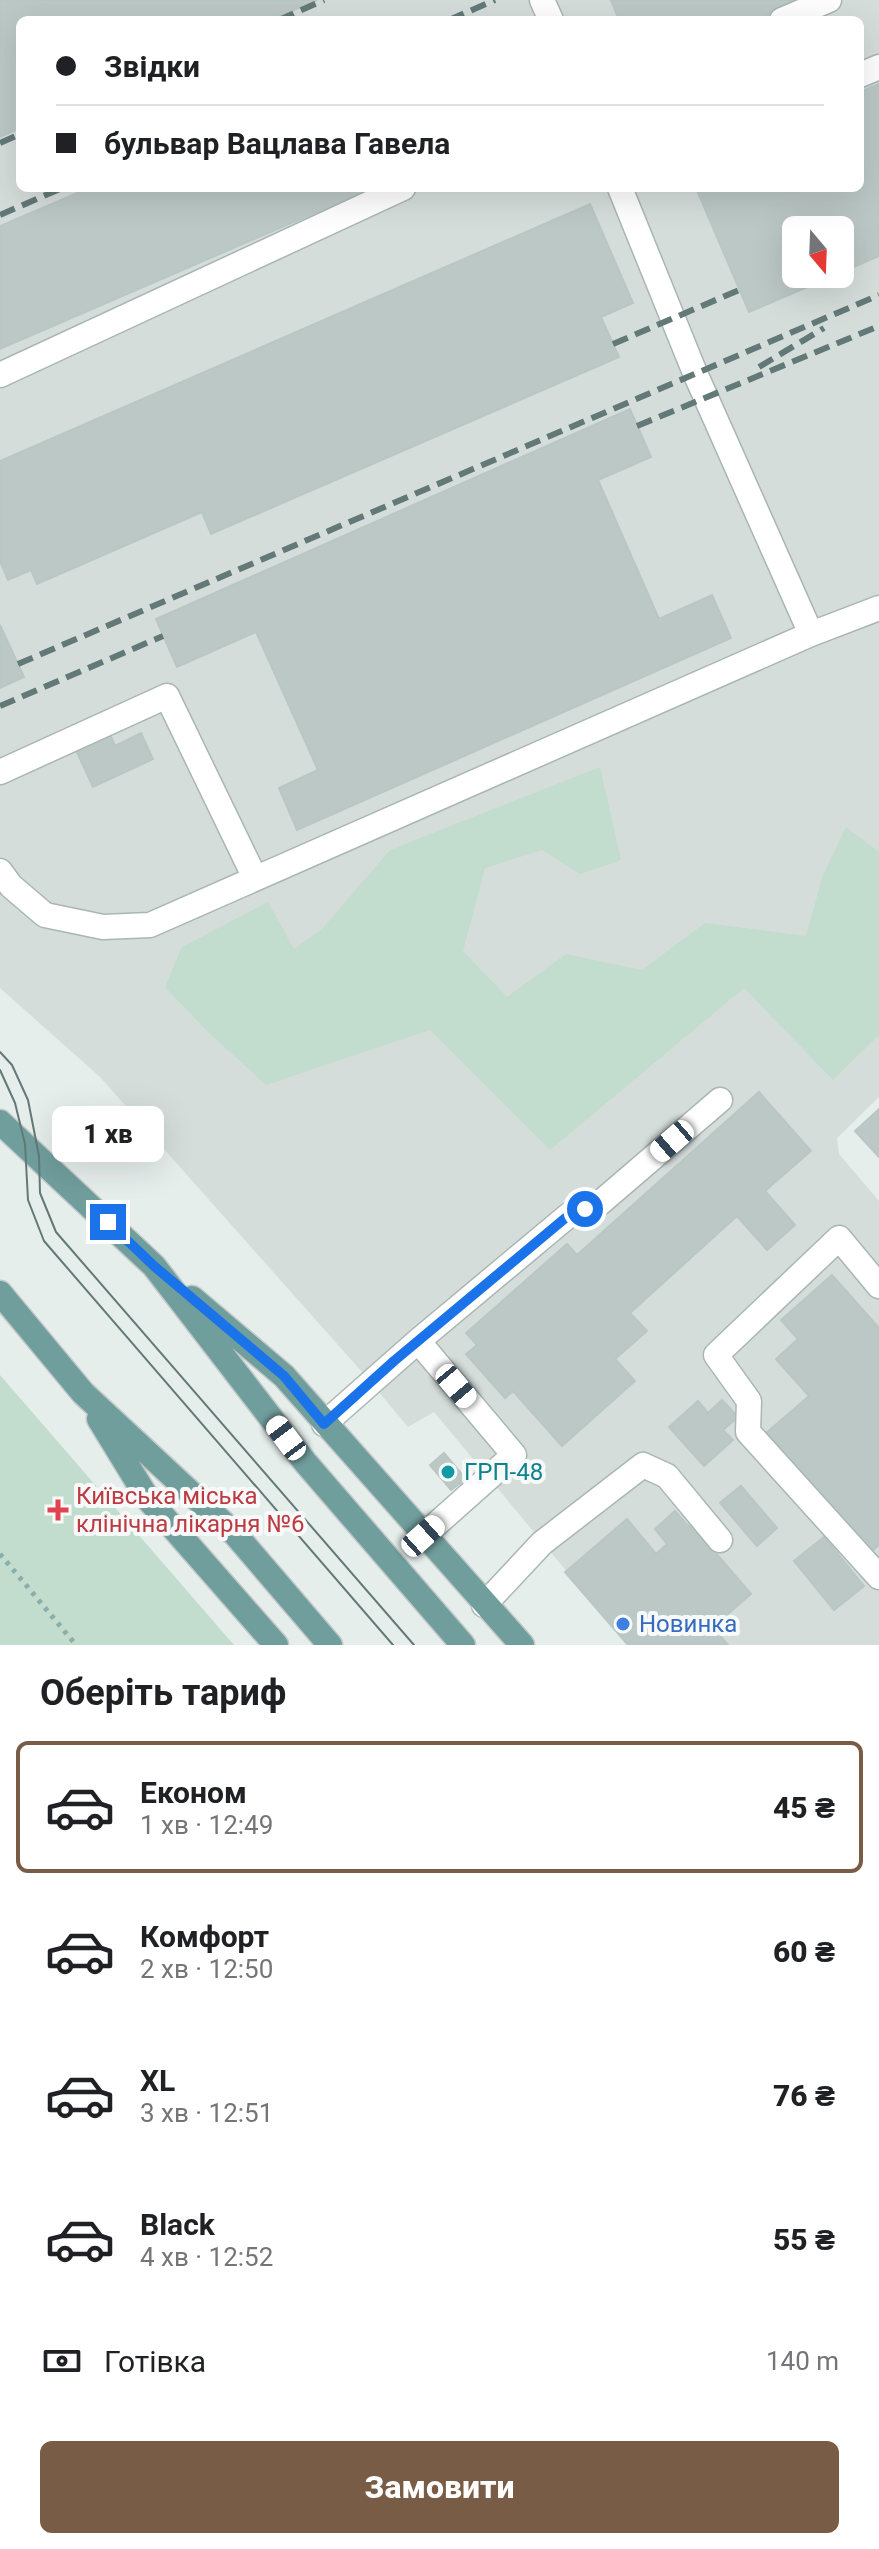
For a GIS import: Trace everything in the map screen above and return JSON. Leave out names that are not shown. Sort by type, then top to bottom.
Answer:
[{"type":"main road","points":[[0,1122],[154,1266],[284,1376],[522,1645]]},
{"type":"main road","points":[[0,1146],[25,1144]]},
{"type":"main road","points":[[154,1266],[305,1462],[463,1645]]},
{"type":"main road","points":[[0,1293],[83,1393],[235,1534],[330,1645]]},
{"type":"main road","points":[[83,1393],[148,1499],[276,1645]]},
{"type":"lane","points":[[791,16],[829,0]]},
{"type":"lane","points":[[0,375],[394,192]]},
{"type":"lane","points":[[622,192],[701,386],[811,634]]},
{"type":"lane","points":[[0,871],[11,886],[45,915],[103,927],[150,925],[811,634],[879,608]]},
{"type":"lane","points":[[0,772],[167,696],[255,878]]},
{"type":"lane","points":[[324,1424],[569,1215],[600,1203],[720,1100]]},
{"type":"lane","points":[[879,1286],[839,1238],[716,1355],[749,1401],[748,1432],[879,1577]]},
{"type":"lane","points":[[418,1341],[514,1455],[423,1536]]},
{"type":"lane","points":[[484,1605],[542,1543],[643,1465],[667,1476],[720,1540]]},
{"type":"path","points":[[0,1554],[2,1561],[76,1645]]},
{"type":"shaded area","points":[[0,0],[879,0],[879,1097],[837,1138],[839,1154],[879,1201],[879,1645],[628,1645],[434,1412],[408,1427],[100,1077],[0,988]]},
{"type":"green space","points":[[600,767],[621,860],[580,874],[542,850],[485,868],[463,951],[507,997],[566,954],[642,970],[705,923],[806,936],[823,875],[846,827],[879,852],[879,1035],[833,1080],[744,988],[550,1150],[430,1030],[266,1085],[165,987],[182,947],[268,902],[294,949],[321,930],[390,850]]},
{"type":"green space","name":"Київська міська клінічна лікарня №6","points":[[0,1375],[234,1645],[0,1645]]},
{"type":"building","points":[[0,0],[317,0],[279,16],[16,16],[16,130],[0,137]]},
{"type":"building","points":[[611,0],[802,0],[765,16],[617,16]]},
{"type":"building","points":[[879,84],[879,256],[854,267],[854,216],[782,216],[782,288],[805,288],[749,312],[698,192],[864,192],[864,90]]},
{"type":"building","points":[[80,192],[363,192],[0,349],[0,226]]},
{"type":"building","points":[[590,204],[633,303],[601,317],[619,357],[211,534],[202,512],[37,584],[31,570],[8,580],[0,561],[0,461]]},
{"type":"building","points":[[630,409],[651,457],[598,480],[659,619],[712,595],[731,638],[297,830],[279,788],[318,770],[256,632],[177,667],[156,619]]},
{"type":"building","points":[[0,625],[24,677],[0,688]]},
{"type":"building","points":[[109,732],[115,746],[141,733],[153,759],[93,787],[75,748]]},
{"type":"building","points":[[759,1092],[811,1151],[765,1191],[795,1225],[767,1250],[737,1216],[630,1313],[647,1331],[615,1359],[635,1381],[562,1446],[513,1391],[505,1398],[466,1354],[477,1345],[466,1333],[567,1244],[577,1255]]},
{"type":"building","points":[[879,1109],[879,1157],[855,1131]]},
{"type":"building","points":[[832,1275],[879,1328],[879,1545],[871,1552],[766,1433],[809,1396],[776,1359],[798,1339],[781,1320]]},
{"type":"building","points":[[722,1400],[738,1417],[723,1430],[733,1440],[704,1466],[669,1427],[698,1401],[708,1413]]},
{"type":"building","name":"ГРП-48","points":[[444,1453],[466,1479],[451,1490],[430,1465]]},
{"type":"building","points":[[741,1486],[777,1528],[757,1546],[720,1503]]},
{"type":"building","points":[[675,1511],[688,1526],[691,1524],[751,1594],[713,1627],[728,1645],[628,1645],[565,1572],[627,1519],[656,1554],[667,1544],[655,1529]]},
{"type":"building","points":[[824,1537],[864,1586],[834,1610],[794,1561]]},
{"type":"tram line","points":[[0,1052],[12,1065],[28,1100],[39,1156],[40,1193],[56,1232],[414,1645]]},
{"type":"tram line","points":[[0,1070],[15,1103],[25,1144],[28,1200],[44,1241],[393,1645]]},
{"type":"railway","points":[[288,16],[324,0]]},
{"type":"railway","points":[[458,16],[495,0]]},
{"type":"railway","points":[[0,143],[16,136]]},
{"type":"railway","points":[[0,215],[53,192]]},
{"type":"railway","points":[[613,344],[739,290]]},
{"type":"railway","points":[[18,664],[879,295]]},
{"type":"railway","points":[[637,426],[879,326]]},
{"type":"railway","points":[[759,367],[824,328]]},
{"type":"railway","points":[[0,706],[163,636]]},
{"type":"place","name":"ГРП-48","points":[[448,1472]]},
{"type":"place","name":"Київська міська клінічна лікарня №6","points":[[58,1510]]},
{"type":"place","name":"Новинка","points":[[623,1624]]},
{"type":"route","points":[[108,1222],[154,1266],[284,1376],[324,1424],[370,1381],[569,1215],[585,1209]]}]
